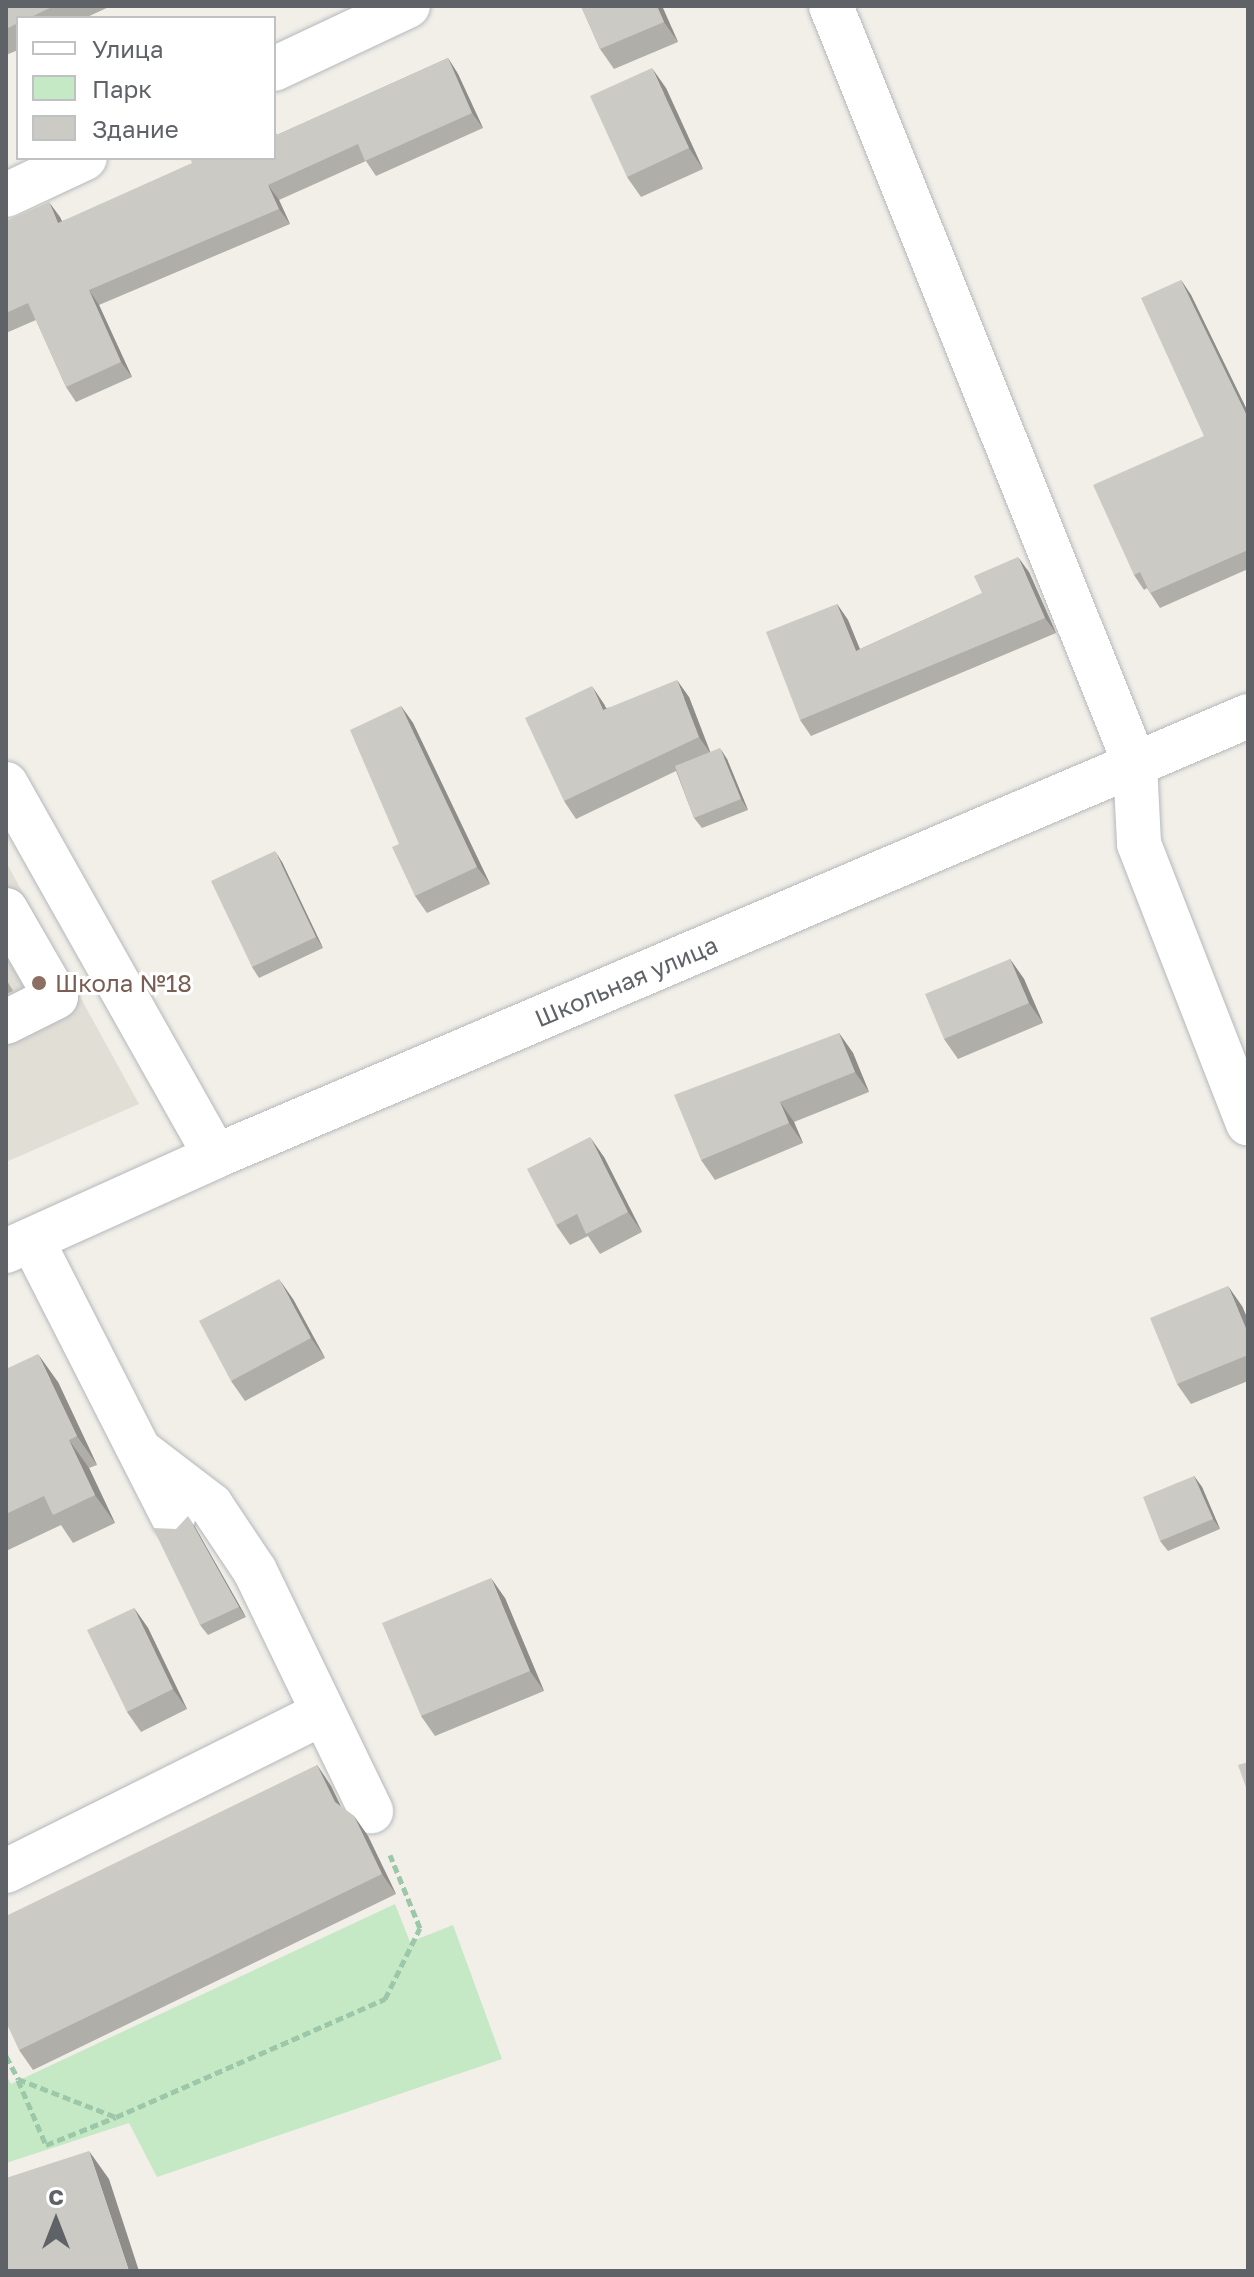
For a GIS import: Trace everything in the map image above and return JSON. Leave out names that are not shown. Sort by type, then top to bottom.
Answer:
[{"type":"street","points":[[276,68],[408,6]]},
{"type":"street","points":[[831,6],[1135,764],[1139,844],[1248,1123]]},
{"type":"street","points":[[6,195],[81,160]]},
{"type":"street","name":"Школьная улица","points":[[19,1246],[216,1156],[1248,716]]},
{"type":"street","points":[[6,784],[216,1156]]},
{"type":"street","points":[[6,910],[56,997],[6,1022]]},
{"type":"street","points":[[19,1246],[143,1453],[173,1517]]},
{"type":"street","points":[[143,1453],[211,1505],[255,1571],[371,1811]]},
{"type":"street","points":[[6,1871],[323,1713]]},
{"type":"path","points":[[6,2056],[46,2145],[385,1999],[420,1928],[371,1811]]},
{"type":"path","points":[[18,2079],[116,2117]]},
{"type":"shaded area","name":"Школа №18","points":[[6,862],[139,1104],[6,1162]]},
{"type":"green space","points":[[395,1904],[410,1942],[453,1925],[502,2059],[157,2177],[129,2123],[6,2163],[6,2075],[11,2084]]},
{"type":"building","points":[[6,6],[54,6],[33,16],[16,16],[16,24],[6,29]]},
{"type":"building","points":[[581,6],[657,6],[664,22],[600,49]]},
{"type":"building","points":[[448,58],[472,113],[365,161],[358,144],[268,185],[279,209],[89,290],[121,362],[66,387],[28,303],[6,313],[6,221],[49,202],[58,223],[192,163],[191,160],[276,160],[276,135]]},
{"type":"building","points":[[652,68],[689,148],[627,177],[590,96]]},
{"type":"building","points":[[1181,280],[1248,418],[1248,550],[1150,593],[1140,572],[1134,575],[1093,485],[1204,436],[1141,298]]},
{"type":"building","points":[[1018,557],[1045,618],[800,720],[766,632],[837,604],[856,651],[982,593],[974,576]]},
{"type":"building","points":[[677,680],[699,737],[564,801],[525,718],[592,686],[603,710]]},
{"type":"building","points":[[401,706],[477,867],[415,896],[392,847],[399,844],[350,730]]},
{"type":"building","points":[[720,748],[741,799],[694,818],[675,766]]},
{"type":"building","points":[[275,851],[316,937],[252,967],[211,881]]},
{"type":"building","points":[[1010,959],[1029,1003],[944,1039],[925,994]]},
{"type":"building","points":[[839,1033],[855,1072],[780,1102],[789,1123],[701,1160],[674,1095]]},
{"type":"building","points":[[590,1137],[628,1212],[586,1234],[577,1214],[556,1225],[527,1169]]},
{"type":"building","points":[[279,1279],[311,1338],[231,1381],[199,1321]]},
{"type":"building","points":[[1228,1286],[1248,1333],[1248,1355],[1177,1384],[1150,1318]]},
{"type":"building","points":[[38,1354],[77,1436],[69,1440],[95,1495],[53,1515],[44,1496],[6,1514],[6,1369]]},
{"type":"building","points":[[1194,1476],[1213,1519],[1160,1541],[1143,1497]]},
{"type":"building","points":[[188,1516],[239,1607],[200,1625],[153,1528],[176,1529]]},
{"type":"building","points":[[491,1578],[530,1671],[421,1716],[382,1623]]},
{"type":"building","points":[[134,1608],[173,1689],[127,1712],[87,1630]]},
{"type":"building","points":[[1248,1762],[1248,1793],[1238,1765]]},
{"type":"building","points":[[317,1765],[335,1802],[354,1816],[382,1874],[19,2050],[6,2022],[6,1916]]},
{"type":"building","points":[[89,2151],[129,2271],[6,2271],[6,2178]]},
{"type":"place","name":"Школа №18","points":[[39,983]]}]
